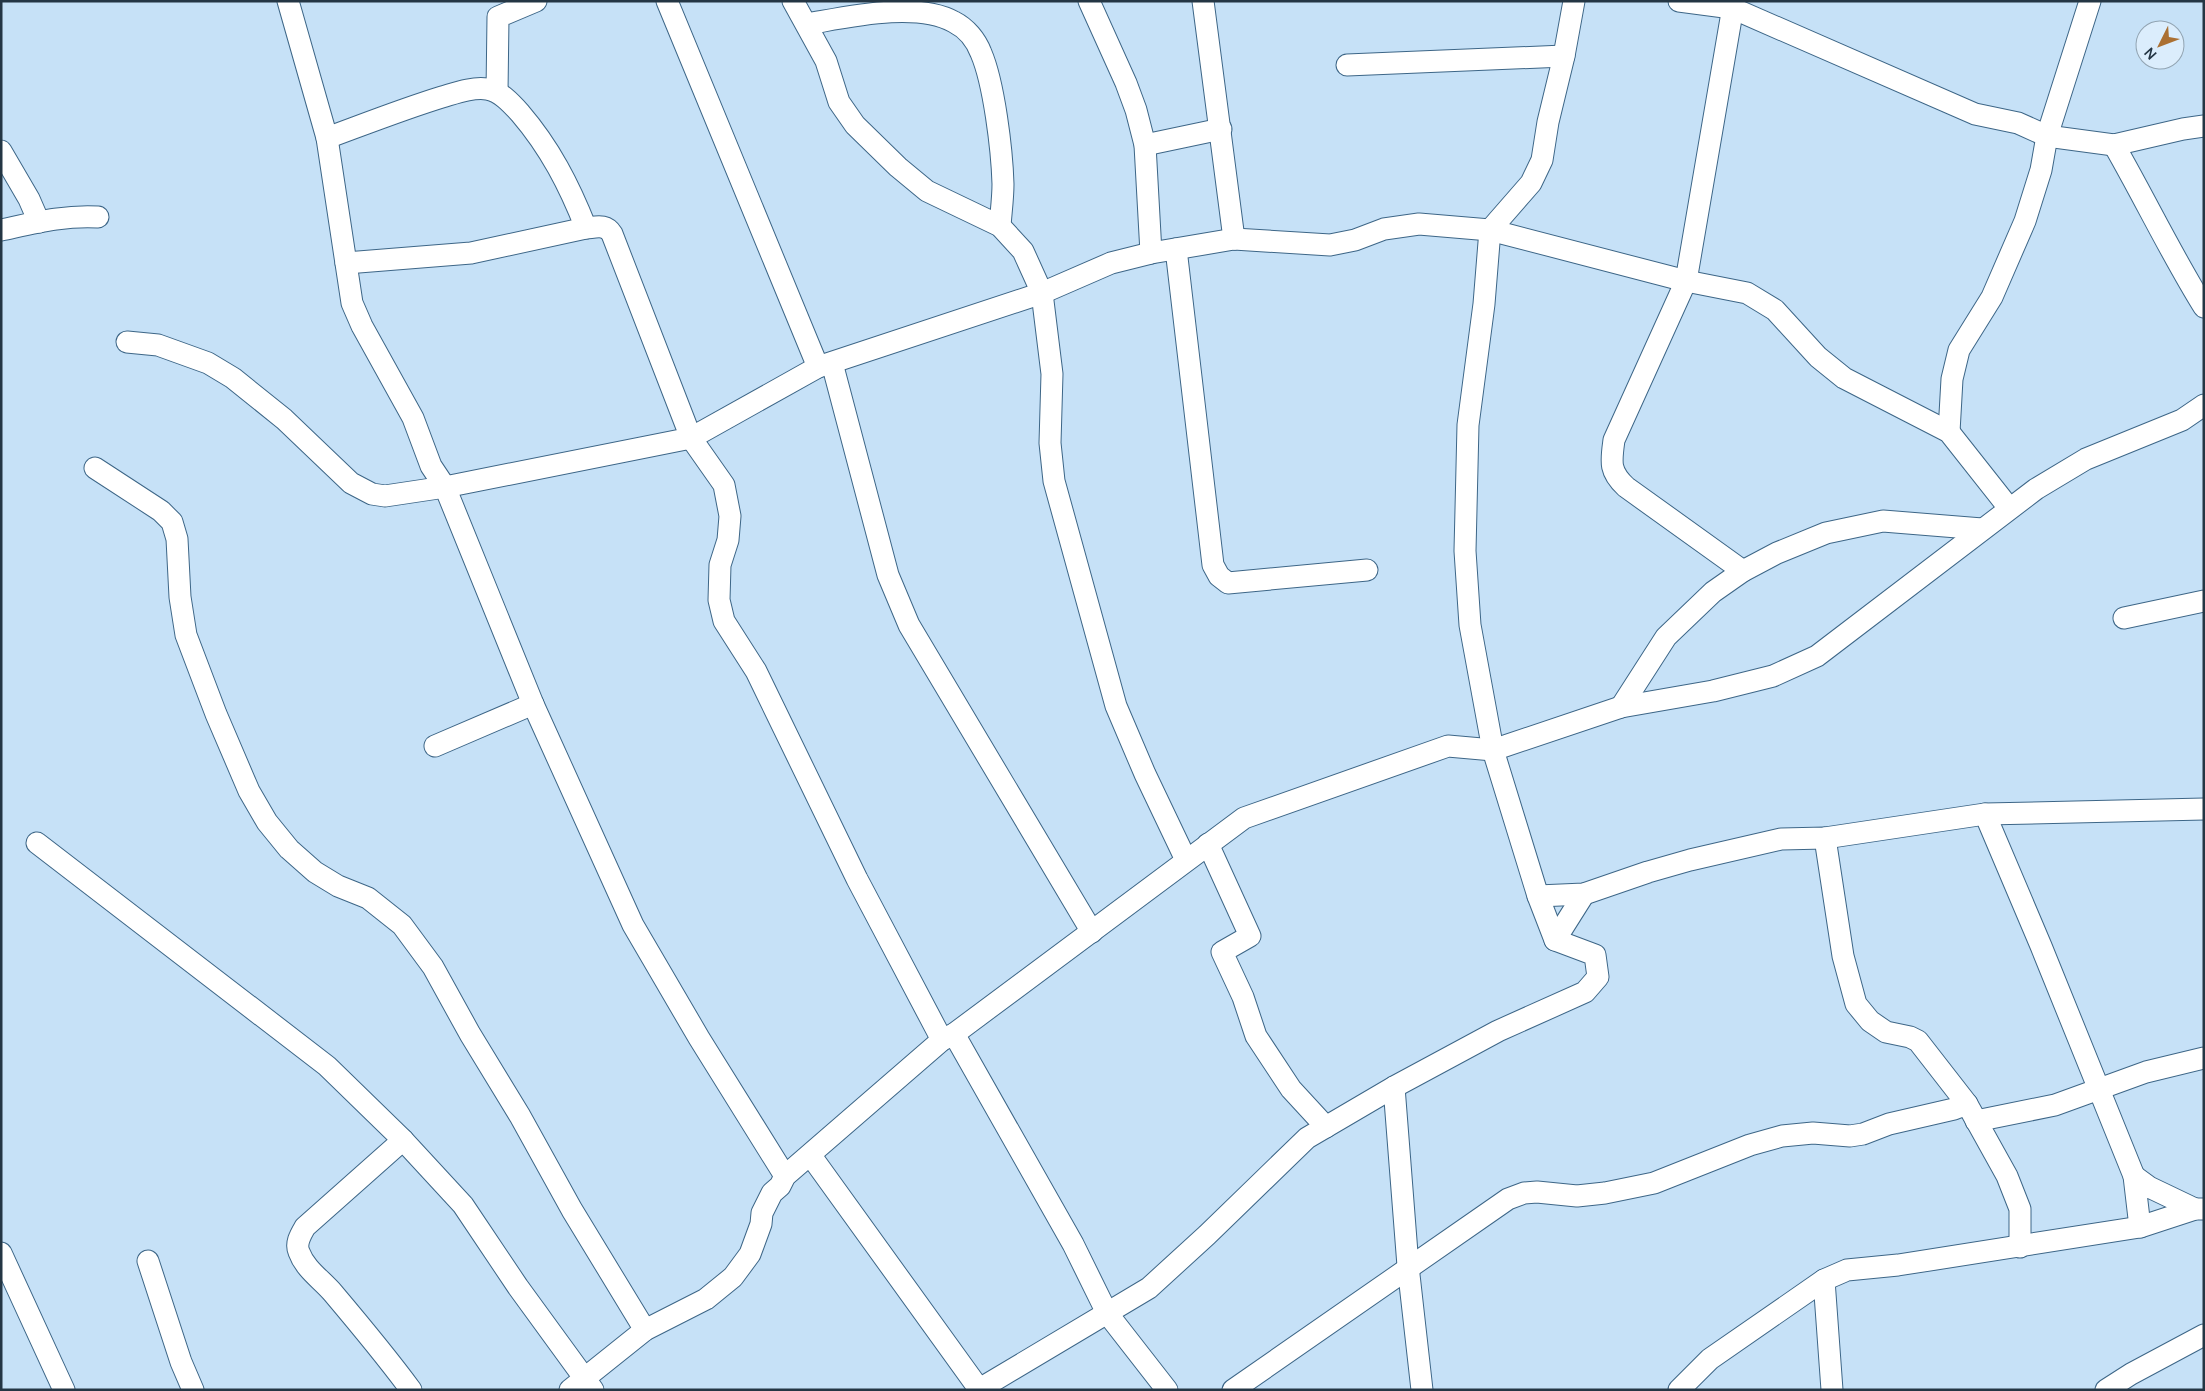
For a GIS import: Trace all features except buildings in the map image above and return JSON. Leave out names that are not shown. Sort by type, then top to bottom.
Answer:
[{"type":"street","points":[[288,1],[327,138],[352,304],[362,326],[413,418],[431,466],[446,487],[533,704],[634,925],[698,1038],[785,1176]]},
{"type":"street","points":[[497,92],[498,17],[536,1]]},
{"type":"street","points":[[667,1],[825,365],[888,575],[909,625],[1092,932]]},
{"type":"street","points":[[793,1],[826,61],[839,102],[855,125],[898,167],[927,191],[1000,226],[1023,251],[1042,293],[1052,374],[1050,443],[1054,481],[1116,706],[1145,774],[1186,860]]},
{"type":"street","points":[[1089,1],[1126,83],[1136,110],[1145,145],[1151,253]]},
{"type":"street","points":[[1203,1],[1234,239]]},
{"type":"street","points":[[811,1156],[979,1390],[1148,1288],[1207,1235],[1307,1138],[1394,1086],[1498,1031],[1585,992],[1598,977],[1595,955],[1555,940],[1538,896],[1493,750],[1470,625],[1465,551],[1468,425],[1484,304],[1490,230],[1531,183],[1542,160],[1548,122],[1564,56],[1574,1]]},
{"type":"street","points":[[1678,1],[1733,5],[1976,114],[2018,123],[2048,136],[2114,145],[2204,126]]},
{"type":"street","points":[[1949,432],[1952,379],[1959,350],[1992,297],[2025,221],[2041,170],[2048,136],[2090,1]]},
{"type":"street","points":[[1733,5],[1686,281],[1614,440],[1611,460],[1615,477],[1626,487],[1744,571]]},
{"type":"street","points":[[807,24],[880,12],[929,7],[971,35],[981,53],[989,83],[1000,146],[1003,185],[1000,226]]},
{"type":"street","points":[[1347,65],[1564,56]]},
{"type":"street","points":[[327,138],[425,102],[466,90],[486,89],[497,92],[513,105],[552,154],[569,185],[586,228]]},
{"type":"street","points":[[1145,145],[1221,129]]},
{"type":"street","points":[[2114,145],[2143,195],[2179,266],[2204,307]]},
{"type":"street","points":[[1,151],[29,199],[39,222]]},
{"type":"street","points":[[1,230],[73,216],[98,217]]},
{"type":"street","points":[[127,342],[158,346],[208,363],[233,378],[284,419],[351,482],[372,494],[385,496],[446,487],[691,438],[825,365],[1042,293],[1111,263],[1151,253],[1234,239],[1330,245],[1355,240],[1384,230],[1419,224],[1490,230],[1686,281],[1747,293],[1775,310],[1818,358],[1844,378],[1949,432],[2008,508]]},
{"type":"street","points":[[346,263],[471,253],[586,228],[601,226],[608,228],[612,234],[691,438],[724,485],[730,516],[728,540],[720,565],[719,600],[724,621],[756,671],[857,879],[948,1037],[1073,1244],[1107,1313],[1167,1390]]},
{"type":"street","points":[[1176,250],[1204,497],[1213,565],[1218,576],[1228,583],[1367,570]]},
{"type":"street","points":[[37,843],[327,1066],[403,1140],[463,1205],[582,1386],[645,1330],[706,1299],[733,1277],[750,1254],[761,1224],[762,1213],[772,1193],[780,1186],[785,1176],[811,1156],[948,1037],[1244,818],[1448,746],[1493,750],[1621,707],[1713,691],[1773,676],[1817,656],[1854,630],[1888,600],[2008,508],[2036,489],[2086,459],[2182,420],[2204,405]]},
{"type":"street","points":[[95,468],[161,511],[172,522],[177,539],[180,597],[186,635],[216,714],[249,791],[267,822],[289,849],[315,872],[338,886],[368,898],[402,924],[433,967],[470,1034],[520,1116],[572,1210],[645,1330]]},
{"type":"street","points":[[1621,707],[1666,637],[1713,592],[1744,571],[1778,553],[1826,533],[1884,521],[1982,529]]},
{"type":"street","points":[[2124,618],[2204,601]]},
{"type":"street","points":[[434,746],[533,704]]},
{"type":"street","points":[[1538,896],[1584,894],[1690,860],[1781,839],[1825,838],[1985,814],[2204,809]]},
{"type":"street","points":[[1985,814],[2134,1176],[2140,1227]]},
{"type":"street","points":[[1825,838],[1843,956],[1856,1004],[1870,1021],[1886,1032],[1910,1037],[1918,1041],[1971,1112],[2007,1176],[2020,1209],[2020,1247]]},
{"type":"street","points":[[1208,844],[1250,936],[1222,952],[1243,997],[1256,1036],[1291,1089],[1326,1126]]},
{"type":"street","points":[[1555,940],[1584,894]]},
{"type":"street","points":[[1233,1390],[1496,1206],[1524,1193],[1557,1192],[1577,1196],[1605,1193],[1654,1183],[1750,1145],[1782,1136],[1813,1133],[1856,1135],[1889,1124],[1954,1110],[1971,1112],[2055,1105],[2146,1072],[2204,1058]]},
{"type":"street","points":[[1394,1086],[1408,1266],[1422,1390]]},
{"type":"street","points":[[403,1140],[305,1227],[299,1238],[298,1251],[315,1276],[329,1288],[382,1350],[411,1390]]},
{"type":"street","points":[[2134,1176],[2149,1187],[2200,1209]]},
{"type":"street","points":[[1680,1390],[1710,1359],[1824,1280],[1847,1270],[1898,1265],[2140,1227],[2200,1209]]},
{"type":"street","points":[[1,1253],[64,1390]]},
{"type":"street","points":[[148,1261],[181,1362],[193,1390]]},
{"type":"street","points":[[1824,1280],[1832,1390]]},
{"type":"street","points":[[2106,1390],[2131,1374],[2204,1335]]}]
